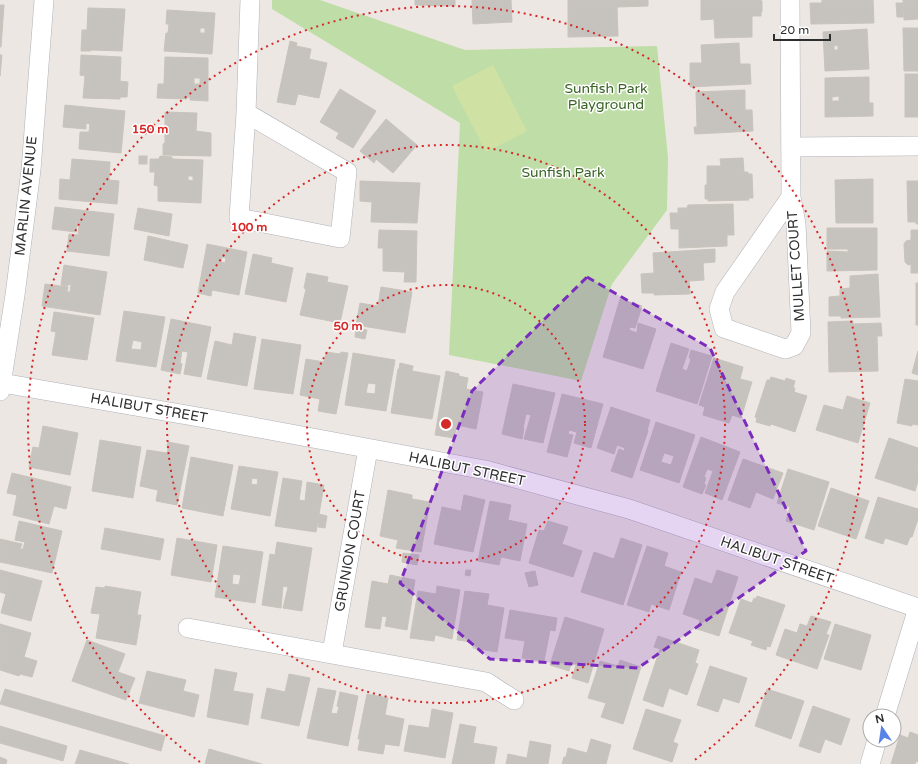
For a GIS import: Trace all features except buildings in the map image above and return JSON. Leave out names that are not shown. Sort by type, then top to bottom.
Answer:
[{"type":"street","name":"MARLIN AVENUE","points":[[1,387],[31,170],[44,0]]},
{"type":"street","points":[[246,113],[347,172],[340,238],[240,218],[250,0]]},
{"type":"street","name":"MULLET COURT","points":[[790,0],[791,197],[796,224],[801,333],[794,346],[785,349],[724,328],[719,309],[724,292],[791,197]]},
{"type":"street","points":[[791,146],[918,146]]},
{"type":"street","name":"HALIBUT STREET","points":[[1,387],[210,419],[485,470],[629,509],[918,608]]},
{"type":"street","name":"GRUNION COURT","points":[[332,653],[368,449]]},
{"type":"street","points":[[887,708],[918,608]]},
{"type":"street","points":[[188,628],[486,682],[514,700]]},
{"type":"street","points":[[870,764],[875,748]]},
{"type":"highlighted area","points":[[587,277],[710,348],[806,551],[638,668],[490,659],[400,583],[472,391]]},
{"type":"green space","name":"Sunfish Park","points":[[272,0],[320,0],[465,50],[657,46],[668,158],[667,210],[612,284],[581,381],[449,355],[460,123],[272,9]]},
{"type":"green space","points":[[493,65],[527,131],[486,152],[452,86]]},
{"type":"park label","name":"Sunfish Park Playground","points":[[606,96]]}]
